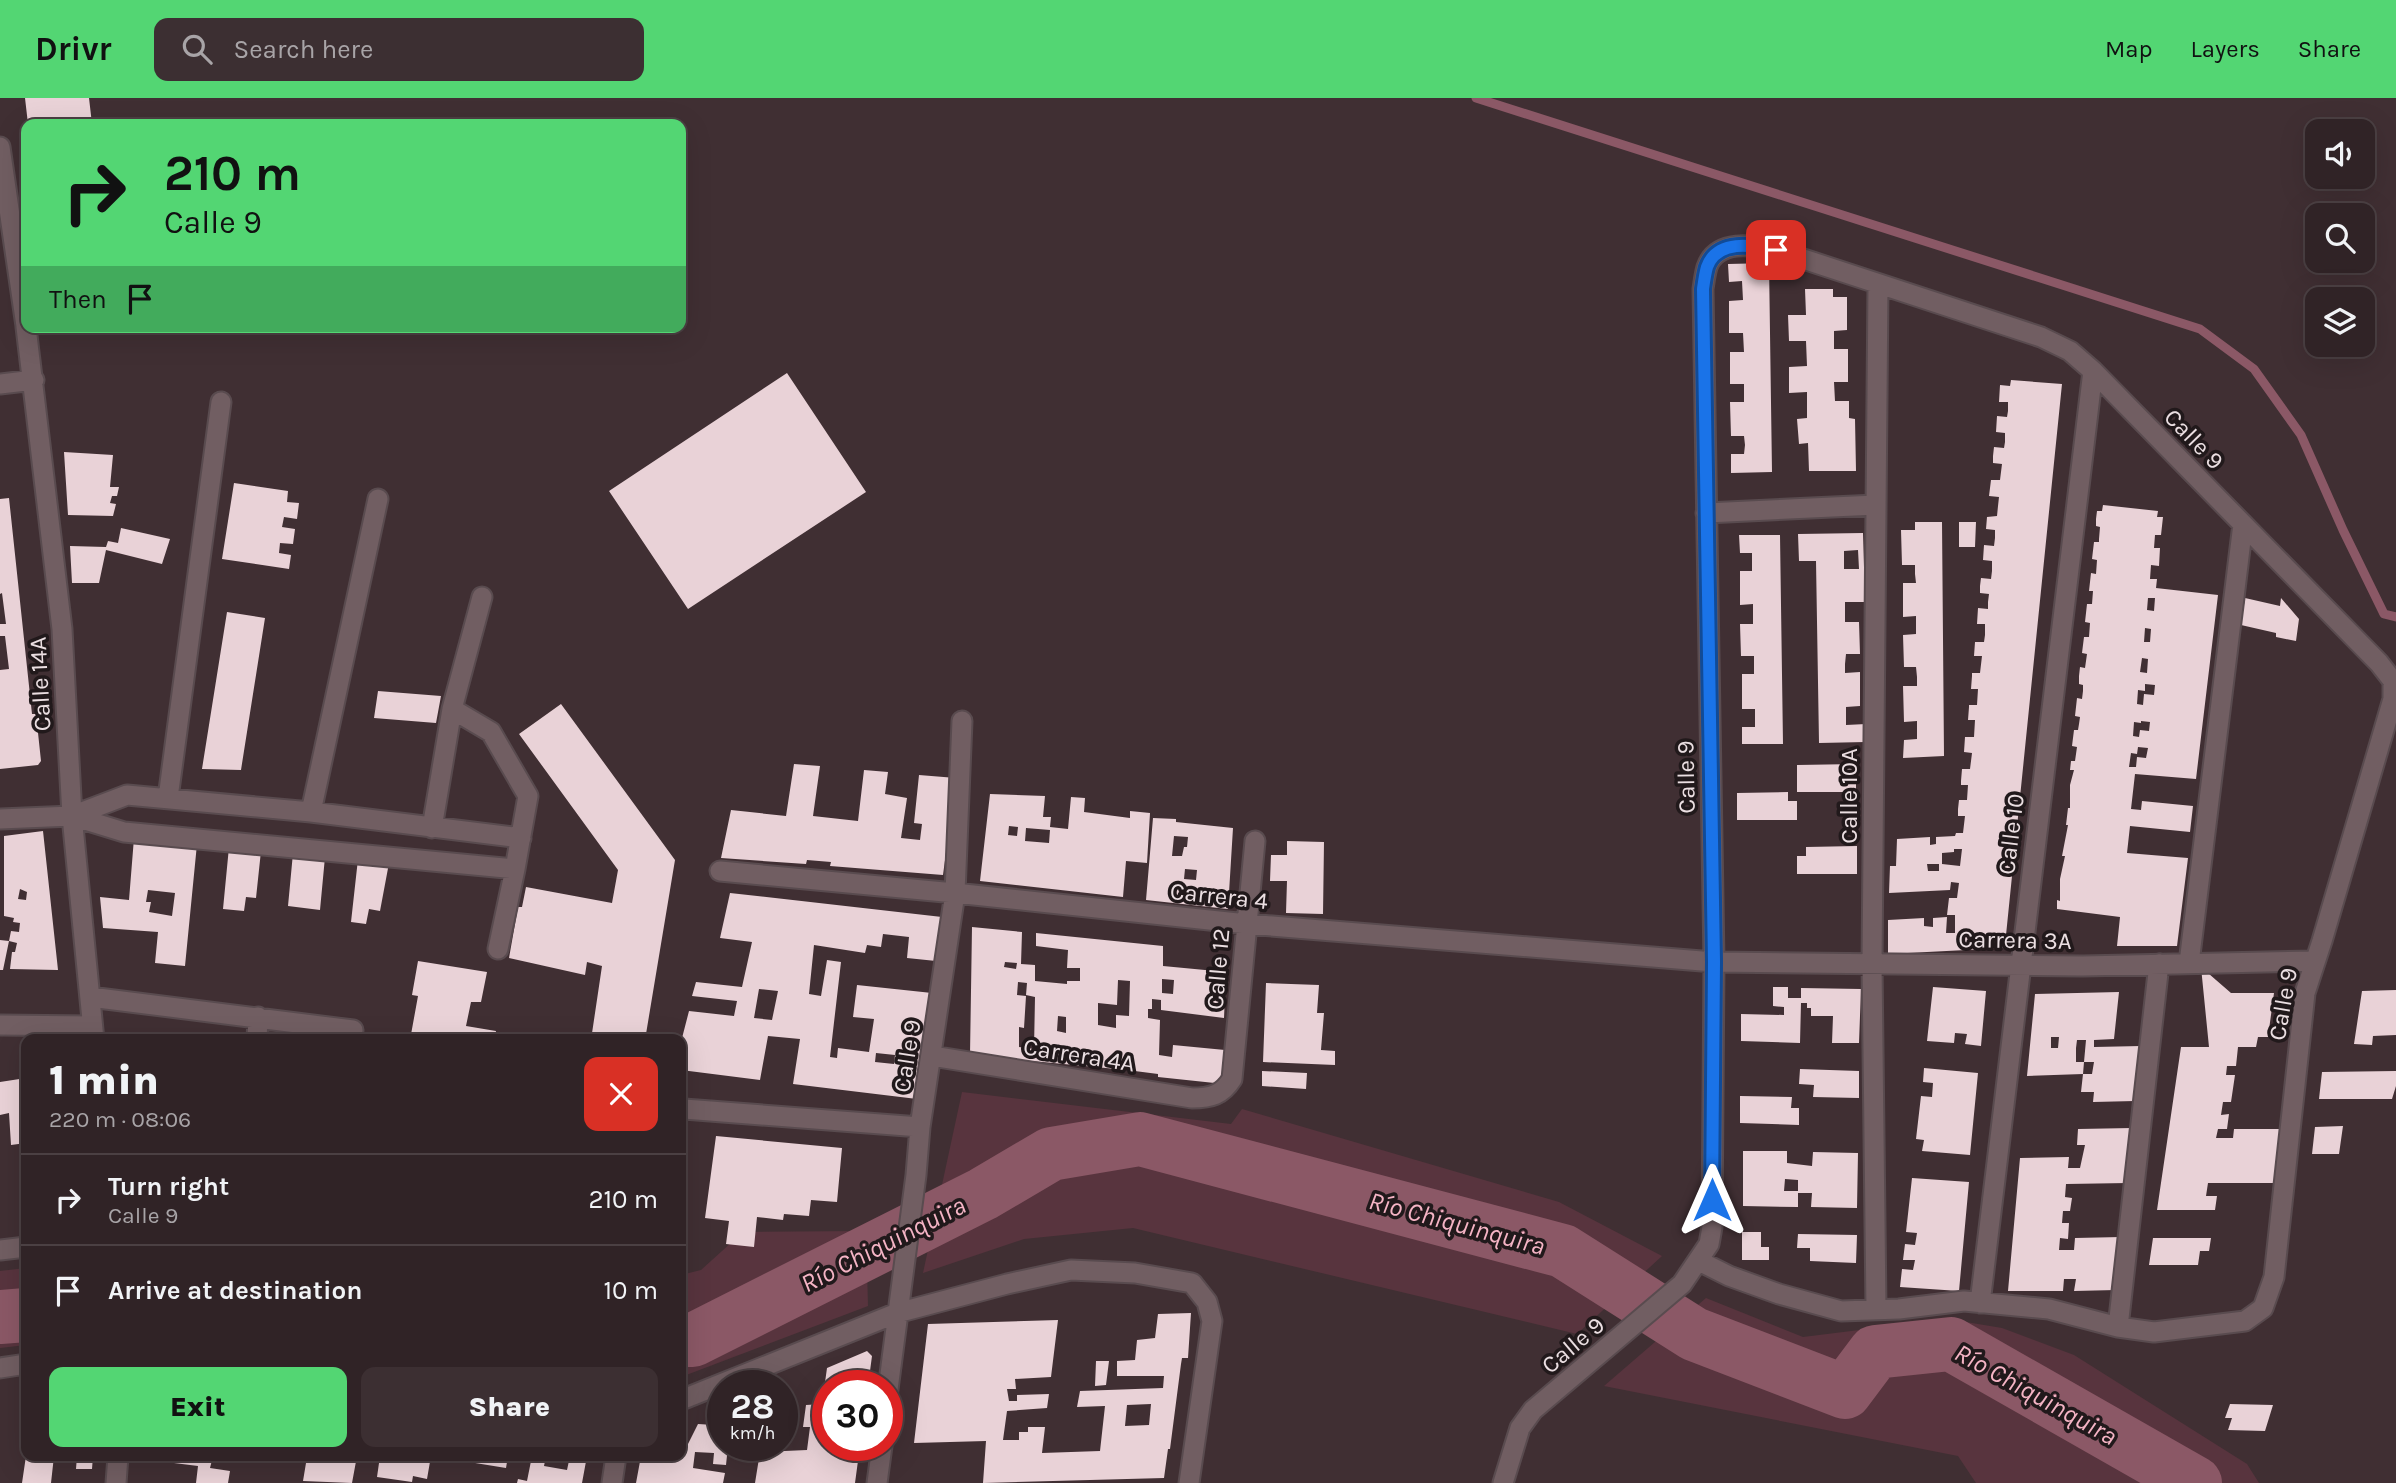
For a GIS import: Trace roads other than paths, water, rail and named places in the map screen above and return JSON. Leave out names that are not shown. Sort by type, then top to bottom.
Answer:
[{"type":"street","name":"Calle 14A","points":[[0,147],[21,292]]},
{"type":"street","name":"Calle 9","points":[[1503,1483],[1520,1428],[1533,1410],[1682,1284],[1709,1244],[1712,1227],[1714,962],[1703,289],[1707,266],[1715,254],[1731,246],[1750,245],[1776,250],[2041,337],[2070,351],[2093,371],[2379,663],[2393,681],[2393,699],[2305,993],[2274,1277],[2263,1308],[2245,1321],[2154,1332],[2049,1309],[1964,1301],[1841,1311],[1779,1294],[1729,1276],[1699,1261]]},
{"type":"street","name":"Calle 10A","points":[[1876,1310],[1872,964],[1878,284]]},
{"type":"street","name":"Calle 14A","points":[[27,333],[62,629],[72,816],[93,1032]]},
{"type":"street","name":"Calle 10","points":[[1980,1303],[2093,371]]},
{"type":"street","points":[[0,384],[34,380]]},
{"type":"street","points":[[168,797],[221,402]]},
{"type":"street","points":[[311,812],[378,499]]},
{"type":"street","points":[[1706,513],[1876,505]]},
{"type":"street","points":[[2189,963],[2243,524]]},
{"type":"street","points":[[432,828],[452,709],[482,597]]},
{"type":"street","points":[[452,709],[491,732],[528,796],[498,949]]},
{"type":"street","name":"Calle 9","points":[[890,1370],[920,1127],[955,893],[962,721]]},
{"type":"street","points":[[0,820],[72,816],[127,795],[311,812],[521,838]]},
{"type":"street","points":[[72,816],[124,832],[515,869]]},
{"type":"street","name":"Calle 12","points":[[1218,1094],[1232,1079],[1255,841]]},
{"type":"street","name":"Carrera 4","points":[[720,871],[1247,924],[1714,962]]},
{"type":"street","name":"Carrera 3A","points":[[1714,962],[2084,966],[2315,961]]},
{"type":"street","points":[[2118,1326],[2159,964]]},
{"type":"street","points":[[90,997],[353,1030]]},
{"type":"street","points":[[257,1034],[258,1017]]},
{"type":"street","points":[[0,1025],[93,1032]]},
{"type":"street","name":"Carrera 4A","points":[[932,1056],[1192,1098],[1207,1098],[1218,1094]]},
{"type":"street","points":[[686,1109],[920,1127]]},
{"type":"street","points":[[0,1250],[21,1248]]},
{"type":"street","points":[[686,1398],[897,1313],[1071,1270],[1135,1273],[1192,1283],[1207,1302],[1212,1321],[1189,1483]]},
{"type":"street","points":[[0,1368],[21,1365]]},
{"type":"street","points":[[116,1483],[118,1461]]},
{"type":"street","points":[[612,1483],[615,1461]]},
{"type":"street","points":[[877,1483],[880,1461]]},
{"type":"waterway","points":[[1476,98],[2200,329],[2254,369],[2301,435],[2384,614],[2396,617]]},
{"type":"waterway","name":"Río Chiquinquira","points":[[686,1340],[693,1340],[983,1194],[1051,1154],[1140,1139],[1563,1251],[1694,1334],[1845,1392],[1875,1352],[1951,1344],[2195,1483]]},
{"type":"waterway","name":"Río Chiquinquira","points":[[0,1317],[21,1315]]}]
